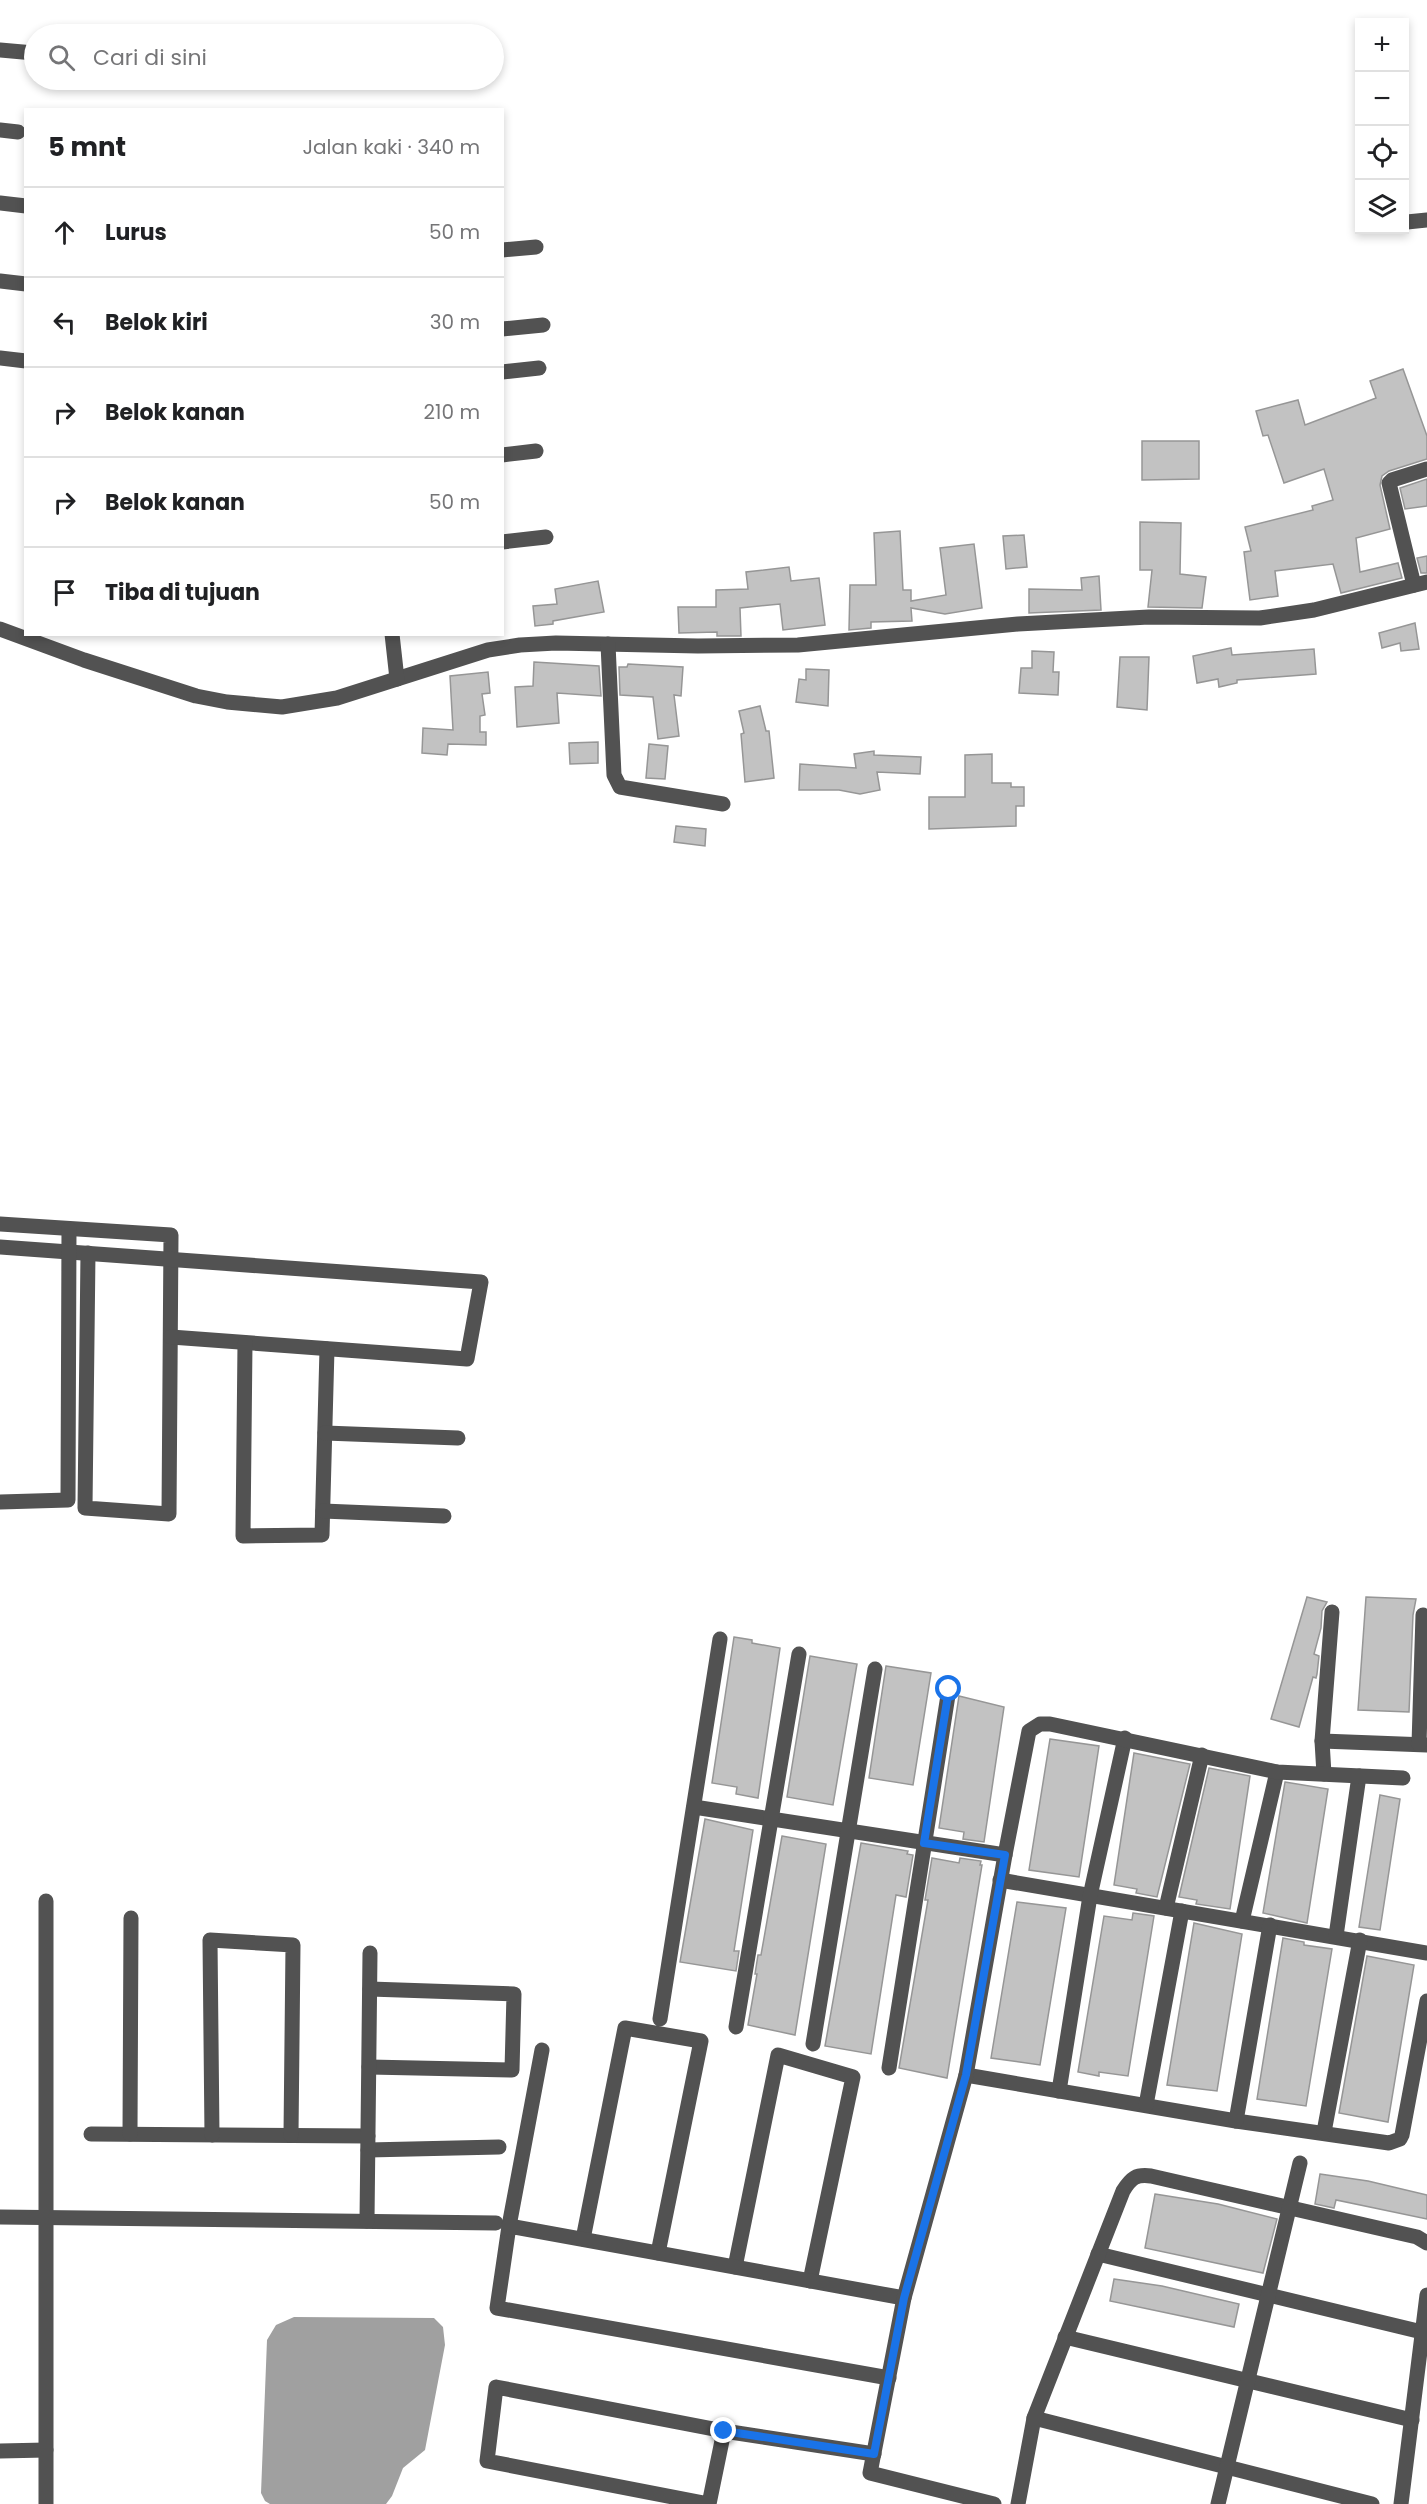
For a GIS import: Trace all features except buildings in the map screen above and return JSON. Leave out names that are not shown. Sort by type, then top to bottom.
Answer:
[{"type":"street","points":[[0,50],[24,52]]},
{"type":"street","points":[[0,130],[18,132]]},
{"type":"street","points":[[0,203],[24,206]]},
{"type":"street","points":[[1409,222],[1427,220]]},
{"type":"street","points":[[504,250],[536,247]]},
{"type":"street","points":[[0,280],[24,284]]},
{"type":"street","points":[[504,329],[543,325]]},
{"type":"street","points":[[0,358],[24,362]]},
{"type":"street","points":[[504,372],[539,368]]},
{"type":"street","points":[[504,455],[536,451]]},
{"type":"street","points":[[0,629],[84,660],[196,696],[227,702],[282,707],[308,704],[488,650],[520,645],[556,643],[798,645],[1018,624],[1149,617],[1260,618],[1314,610],[1421,584],[1389,483],[1427,469]]},
{"type":"street","points":[[504,542],[546,537]]},
{"type":"street","points":[[392,636],[397,679]]},
{"type":"street","points":[[608,644],[614,775],[620,787],[723,804]]},
{"type":"street","points":[[0,1224],[171,1235],[169,1514],[85,1508],[88,1253]]},
{"type":"street","points":[[0,1502],[68,1500],[69,1229]]},
{"type":"street","points":[[0,1247],[481,1282],[468,1359],[171,1337]]},
{"type":"street","points":[[245,1343],[243,1536],[322,1535],[327,1349]]},
{"type":"street","points":[[325,1433],[458,1438]]},
{"type":"street","points":[[323,1511],[444,1516]]},
{"type":"street","points":[[1324,1774],[1322,1741],[1332,1612]]},
{"type":"street","points":[[1322,1741],[1423,1744],[1423,1615]]},
{"type":"street","points":[[660,2019],[720,1639]]},
{"type":"street","points":[[736,2027],[799,1654]]},
{"type":"street","points":[[813,2044],[875,1669]]},
{"type":"street","points":[[889,2068],[949,1689]]},
{"type":"street","points":[[994,2504],[870,2473],[904,2298],[966,2075],[1029,1731],[1034,1726],[1050,1724],[1125,1738],[1277,1772],[1402,1778]]},
{"type":"street","points":[[1059,2091],[1090,1896],[1125,1738]]},
{"type":"street","points":[[1166,1908],[1202,1755]]},
{"type":"street","points":[[1242,1921],[1277,1772]]},
{"type":"street","points":[[1336,1936],[1359,1776]]},
{"type":"street","points":[[694,1807],[1005,1855]]},
{"type":"street","points":[[1000,1881],[1427,1953]]},
{"type":"street","points":[[46,1901],[46,2504]]},
{"type":"street","points":[[1146,2106],[1182,1911]]},
{"type":"street","points":[[130,2134],[131,1918]]},
{"type":"street","points":[[1236,2121],[1270,1925]]},
{"type":"street","points":[[212,2135],[210,1940],[293,1945],[291,2135]]},
{"type":"street","points":[[1324,2132],[1360,1940]]},
{"type":"street","points":[[367,2222],[370,1953]]},
{"type":"street","points":[[369,2067],[512,2070],[514,1994],[370,1989]]},
{"type":"street","points":[[966,2075],[1236,2121],[1389,2143],[1400,2139],[1427,2001]]},
{"type":"street","points":[[583,2239],[625,2028],[702,2041],[658,2253]]},
{"type":"street","points":[[542,2050],[503,2224],[497,2308],[889,2378]]},
{"type":"street","points":[[735,2267],[778,2055],[853,2076],[810,2281]]},
{"type":"street","points":[[91,2134],[291,2135],[368,2143],[499,2147]]},
{"type":"street","points":[[1218,2504],[1300,2163]]},
{"type":"street","points":[[1018,2504],[1034,2418],[1123,2191],[1134,2177],[1141,2175],[1417,2237],[1427,2243]]},
{"type":"street","points":[[0,2217],[503,2224],[904,2298]]},
{"type":"street","points":[[1098,2254],[1422,2332]]},
{"type":"street","points":[[1401,2504],[1427,2295]]},
{"type":"street","points":[[1065,2337],[1412,2420]]},
{"type":"street","points":[[724,2431],[709,2504],[487,2461],[496,2387],[724,2431],[874,2454]]},
{"type":"street","points":[[1034,2418],[1372,2504]]},
{"type":"street","points":[[0,2451],[46,2450]]},
{"type":"shaded area","points":[[294,2317],[434,2318],[443,2327],[445,2345],[425,2450],[403,2468],[392,2496],[386,2504],[270,2504],[265,2501],[261,2493],[267,2340],[276,2325]]},
{"type":"route","points":[[724,2431],[874,2454],[904,2298],[966,2075],[1005,1855],[924,1843],[949,1689]]}]
